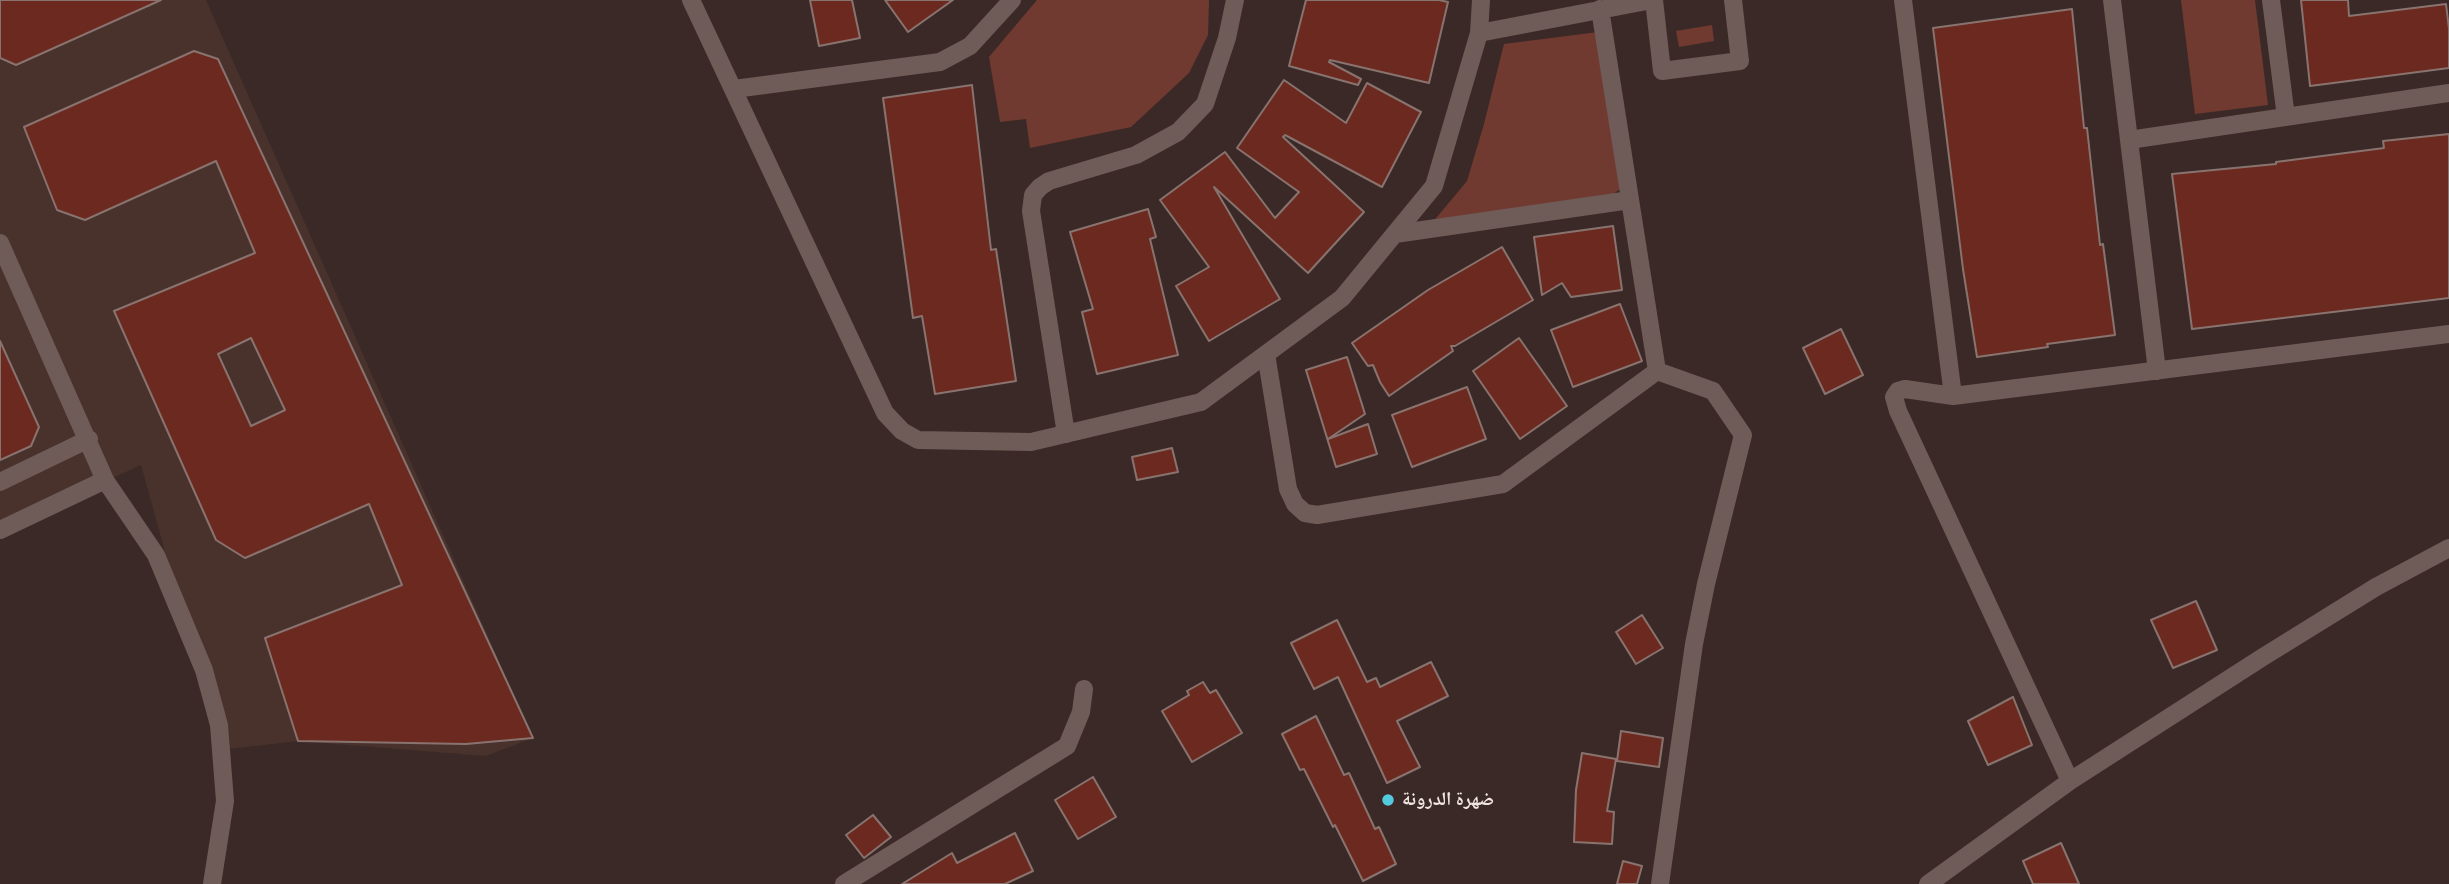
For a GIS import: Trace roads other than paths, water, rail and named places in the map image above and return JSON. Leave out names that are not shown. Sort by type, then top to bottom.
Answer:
[{"type":"street","points":[[691,0],[885,413],[902,431],[918,440],[947,442],[1031,442],[1201,402],[1342,298],[1434,186],[1479,33],[1481,0]]},
{"type":"street","points":[[734,89],[940,62],[970,46],[1012,0]]},
{"type":"street","points":[[1066,434],[1031,211],[1033,195],[1049,181],[1136,155],[1178,132],[1205,104],[1227,38],[1235,0]]},
{"type":"street","points":[[1479,33],[1653,0],[1662,71],[1740,61],[1733,0]]},
{"type":"street","points":[[2112,0],[2157,370]]},
{"type":"street","points":[[2271,0],[2286,117]]},
{"type":"street","points":[[1909,1],[1953,396]]},
{"type":"street","points":[[1600,9],[1657,372]]},
{"type":"street","points":[[2129,140],[2449,93]]},
{"type":"street","points":[[1395,234],[1630,200]]},
{"type":"street","points":[[0,243],[105,480],[156,555],[204,670],[219,725],[225,801],[212,884]]},
{"type":"street","points":[[2070,781],[1898,411],[1894,397],[1898,391],[1905,389],[1953,396],[2449,334]]},
{"type":"street","points":[[1266,354],[1288,489],[1295,504],[1306,513],[1317,515],[1503,484],[1657,372]]},
{"type":"street","points":[[1657,372],[1713,391],[1743,435],[1694,644],[1660,884]]},
{"type":"street","points":[[0,482],[89,439]]},
{"type":"street","points":[[0,530],[105,480]]},
{"type":"street","points":[[1928,884],[2070,781],[2353,601],[2449,548]]},
{"type":"street","points":[[844,884],[1067,746],[1081,712],[1084,690]]},
{"type":"place","name":"ضهرة الدرونة","points":[[1388,800]]}]
